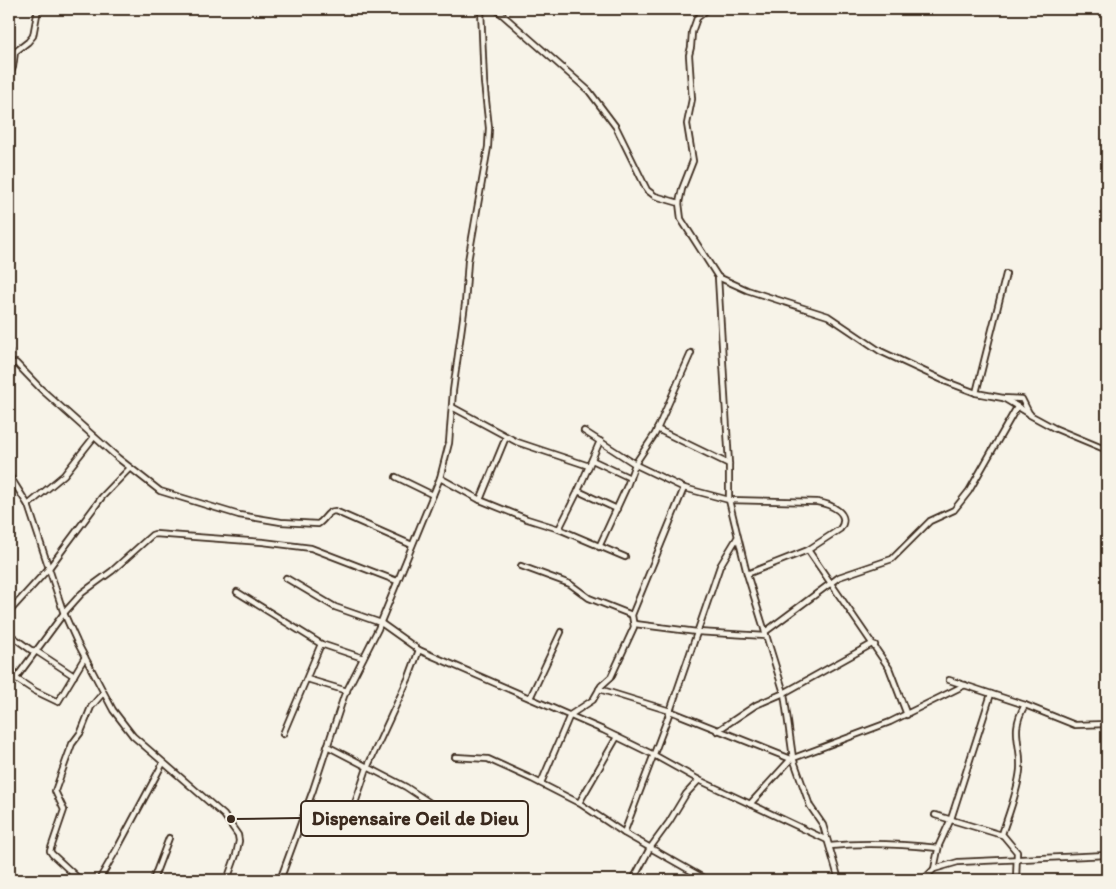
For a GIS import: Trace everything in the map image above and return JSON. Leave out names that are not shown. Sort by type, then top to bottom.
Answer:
[{"type":"street","points":[[9,78],[15,52],[33,36],[38,9]]},
{"type":"street","points":[[280,880],[347,691],[381,623],[440,478],[449,443],[468,261],[488,147],[489,128],[484,82],[481,9]]},
{"type":"street","points":[[496,9],[589,91],[616,127],[647,190],[655,196],[679,203]]},
{"type":"street","points":[[708,9],[697,18],[692,32],[692,47],[688,55],[692,99],[687,124],[693,161],[682,189],[679,203],[681,219],[718,277],[729,464],[729,500],[747,574],[784,693],[792,759],[810,806],[823,825],[839,880]]},
{"type":"street","points":[[976,393],[1006,274]]},
{"type":"street","points":[[718,277],[747,290],[828,316],[880,351],[946,382],[976,393],[1022,399],[1030,414]]},
{"type":"street","points":[[9,352],[9,370]]},
{"type":"street","points":[[599,547],[635,464],[657,429],[691,352]]},
{"type":"street","points":[[9,370],[16,363],[41,389],[94,437],[130,468],[165,494],[239,515],[281,522],[318,524],[329,513],[335,511],[412,545]]},
{"type":"street","points":[[1003,398],[1054,428],[1107,450]]},
{"type":"street","points":[[452,407],[517,442],[589,466]]},
{"type":"street","points":[[635,624],[697,632],[765,634],[830,583],[850,573],[892,559],[930,521],[954,510],[969,491],[1017,407]]},
{"type":"street","points":[[657,429],[729,464]]},
{"type":"street","points":[[584,430],[635,464],[684,488],[729,500],[823,502],[840,511],[844,516],[843,525],[840,529],[808,550],[747,574]]},
{"type":"street","points":[[28,505],[64,475],[94,437]]},
{"type":"street","points":[[480,500],[506,437]]},
{"type":"street","points":[[559,529],[600,441]]},
{"type":"street","points":[[592,460],[630,478]]},
{"type":"street","points":[[9,612],[49,568],[102,497],[130,468]]},
{"type":"street","points":[[9,475],[28,505],[64,613],[113,710],[133,736],[224,815],[238,835],[239,841],[236,855],[227,880]]},
{"type":"street","points":[[396,477],[433,495]]},
{"type":"street","points":[[440,478],[480,500],[625,556]]},
{"type":"street","points":[[541,783],[570,715],[593,700],[599,689],[611,677],[635,624],[632,615],[684,488]]},
{"type":"street","points":[[578,491],[617,509]]},
{"type":"street","points":[[16,678],[64,613],[82,593],[112,571],[155,534],[263,542],[311,548],[397,581]]},
{"type":"street","points":[[624,833],[670,712],[720,566],[737,538]]},
{"type":"street","points":[[808,550],[874,644],[888,668],[907,715]]},
{"type":"street","points":[[521,566],[575,587],[589,598],[632,615]]},
{"type":"street","points":[[286,578],[330,604],[381,623],[419,650],[570,715],[654,755],[699,780],[827,840]]},
{"type":"street","points":[[237,592],[321,644],[363,658]]},
{"type":"street","points":[[530,698],[561,632]]},
{"type":"street","points":[[9,634],[74,676]]},
{"type":"street","points":[[283,734],[321,644]]},
{"type":"street","points":[[717,731],[756,705],[784,693],[874,644]]},
{"type":"street","points":[[348,824],[367,768],[409,677],[419,650]]},
{"type":"street","points":[[9,674],[35,691],[58,702],[85,657]]},
{"type":"street","points":[[307,679],[347,691]]},
{"type":"street","points":[[949,680],[1025,705],[1077,726],[1107,724]]},
{"type":"street","points":[[750,804],[792,759],[907,715],[965,686]]},
{"type":"street","points":[[599,689],[670,712],[792,759]]},
{"type":"street","points":[[80,880],[50,851],[64,810],[55,791],[72,744],[92,707],[103,693]]},
{"type":"street","points":[[934,869],[938,848],[951,819],[991,694]]},
{"type":"street","points":[[1002,835],[1020,772],[1016,728],[1025,705]]},
{"type":"street","points":[[579,803],[617,737]]},
{"type":"street","points":[[327,746],[406,788],[462,824]]},
{"type":"street","points":[[456,757],[488,760],[541,783],[579,803],[624,833],[707,880]]},
{"type":"street","points":[[99,880],[118,849],[163,763]]},
{"type":"street","points":[[633,880],[650,848],[686,794],[699,780]]},
{"type":"street","points":[[935,815],[1002,835],[1017,852],[1016,880]]},
{"type":"street","points":[[152,880],[169,838]]},
{"type":"street","points":[[830,846],[899,844],[938,848]]},
{"type":"street","points":[[923,880],[934,869],[958,862],[1107,855]]},
{"type":"place","name":"Dispensaire Oeil de Dieu","points":[[231,819]]}]
